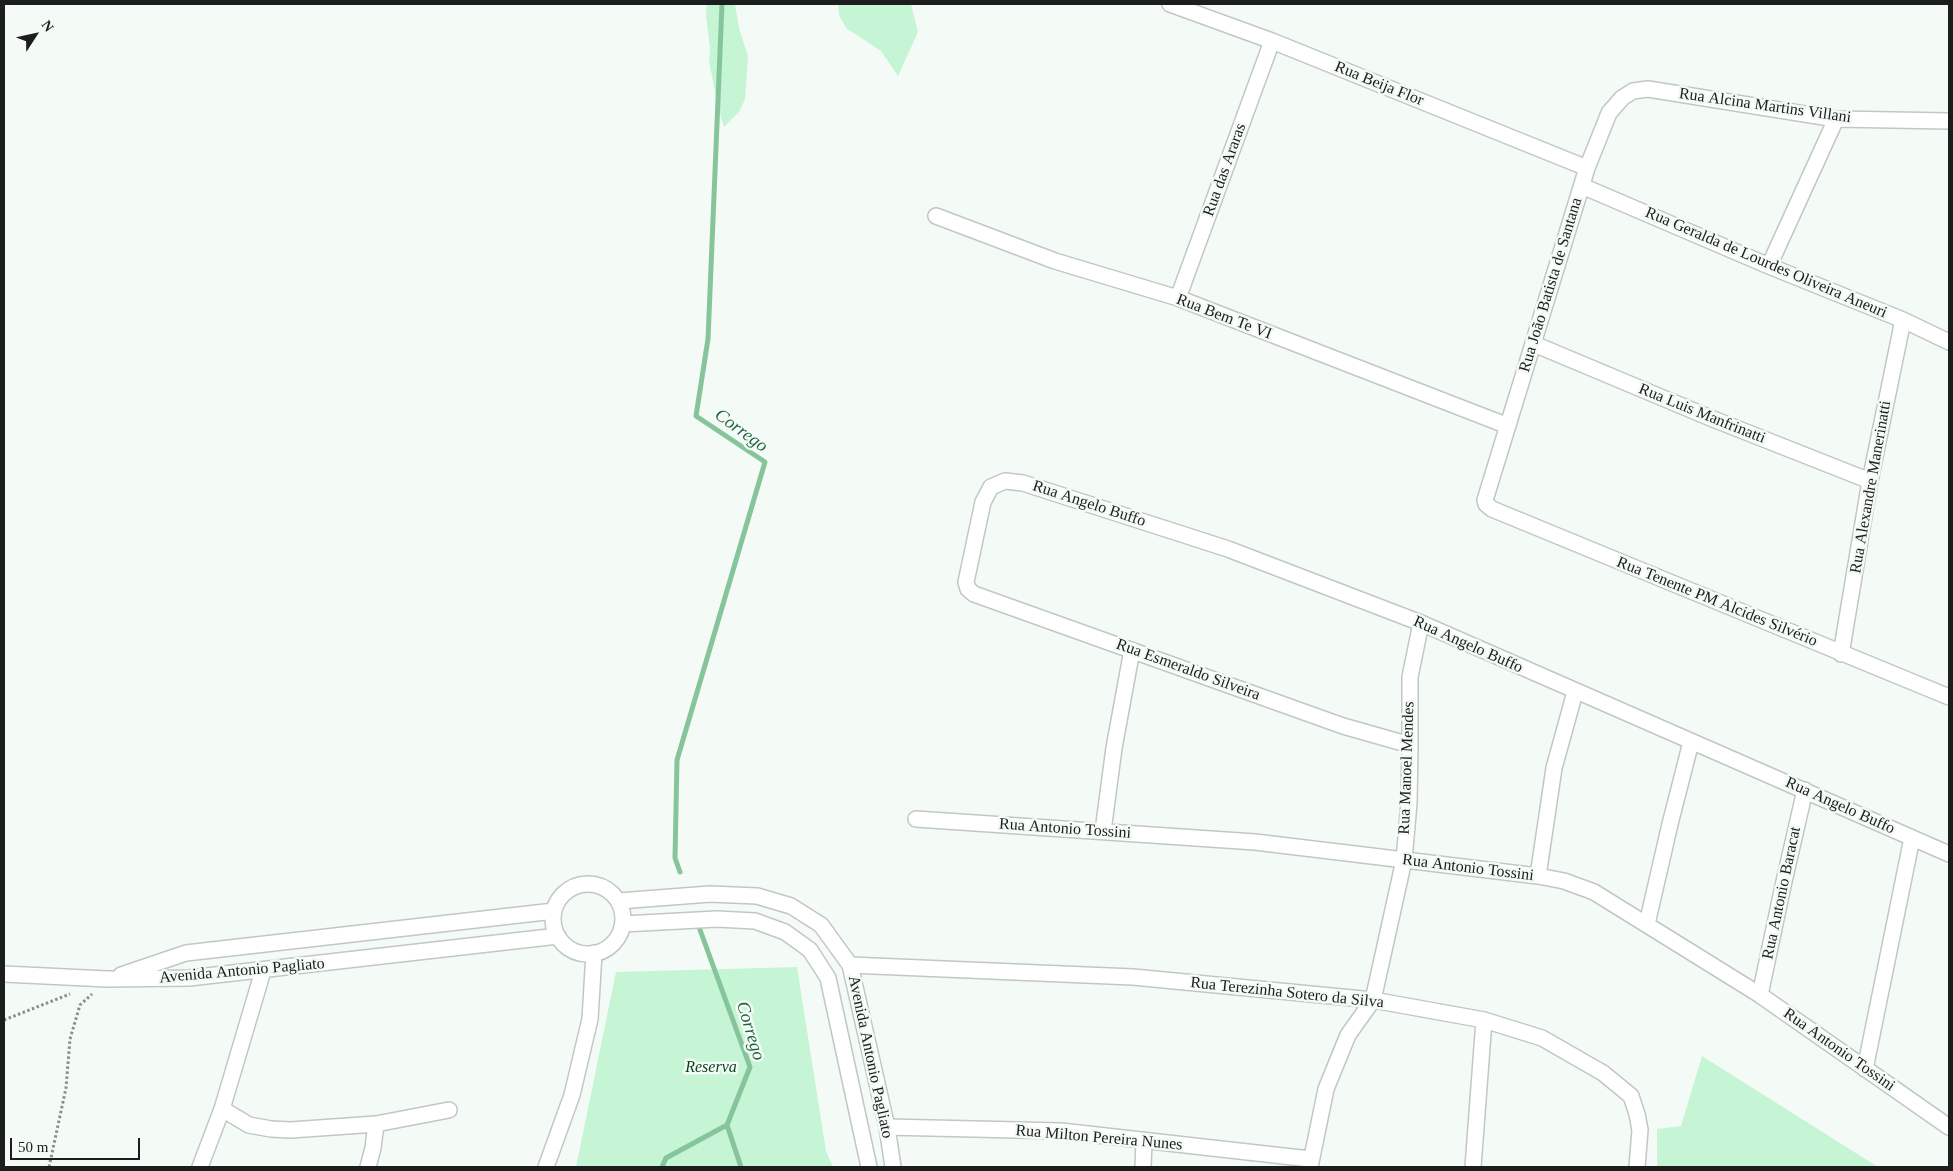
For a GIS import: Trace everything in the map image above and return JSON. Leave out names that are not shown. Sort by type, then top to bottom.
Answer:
[{"type":"street","name":"Rua Beija Flor","points":[[1170,4],[1272,41],[1587,168]]},
{"type":"street","name":"Rua das Araras","points":[[1178,298],[1272,41]]},
{"type":"street","name":"Rua João Batista de Santana","points":[[1486,504],[1485,500],[1587,168],[1610,113],[1622,98],[1633,91],[1648,89]]},
{"type":"street","name":"Rua Alcina Martins Villani","points":[[1648,89],[1836,119],[1946,120]]},
{"type":"street","points":[[1769,266],[1836,119]]},
{"type":"street","name":"Rua Geralda de Lourdes Oliveira Aneuri","points":[[1582,186],[1769,266],[1903,320],[1949,342]]},
{"type":"street","name":"Rua Bem Te VI","points":[[936,216],[1055,261],[1178,298],[1508,426]]},
{"type":"street","name":"Rua Alexandre Manerinatti","points":[[1841,654],[1870,481],[1903,320]]},
{"type":"street","name":"Rua Luis Manfrinatti","points":[[1534,344],[1713,419],[1870,481]]},
{"type":"street","name":"Rua Angelo Buffo","points":[[968,589],[966,582],[983,502],[991,487],[1005,481],[1023,483],[1228,549],[1421,623],[1949,854]]},
{"type":"street","name":"Rua Tenente PM Alcides Silvério","points":[[1486,504],[1492,509],[1949,697]]},
{"type":"street","name":"Rua Esmeraldo Silveira","points":[[968,589],[974,594],[1343,726],[1410,745]]},
{"type":"street","name":"Rua Manoel Mendes","points":[[1310,1163],[1326,1089],[1348,1035],[1373,1000],[1404,860],[1409,803],[1410,677],[1421,623]]},
{"type":"street","points":[[1102,831],[1114,748],[1132,650]]},
{"type":"street","points":[[1538,876],[1554,768],[1575,692]]},
{"type":"street","points":[[1647,924],[1691,742]]},
{"type":"street","name":"Rua Antonio Baracat","points":[[1760,995],[1805,790]]},
{"type":"street","name":"Rua Antonio Tossini","points":[[916,819],[1255,842],[1538,876],[1564,881],[1594,892],[1760,995],[1949,1127]]},
{"type":"street","points":[[1865,1069],[1912,838]]},
{"type":"street","points":[[589,883],[601,886],[611,892],[619,901],[623,912],[623,924],[620,935],[613,944],[604,950],[594,954],[573,950],[564,944],[558,936],[554,924],[554,911],[558,900],[566,891],[577,885],[589,883]]},
{"type":"street","name":"Avenida Antonio Pagliato","points":[[619,901],[710,894],[757,896],[791,906],[820,925],[850,965],[887,1127],[893,1167]]},
{"type":"street","name":"Avenida Antonio Pagliato","points":[[107,979],[186,953],[554,911]]},
{"type":"street","name":"Avenida Antonio Pagliato","points":[[623,924],[716,919],[755,921],[786,932],[810,950],[828,978],[870,1167]]},
{"type":"street","name":"Avenida Antonio Pagliato","points":[[107,979],[189,978],[558,936]]},
{"type":"street","points":[[546,1167],[572,1095],[590,1018],[594,954]]},
{"type":"street","name":"Rua Terezinha Sotero da Silva","points":[[850,965],[1132,977],[1373,1000],[1484,1020],[1542,1038],[1603,1073],[1631,1096],[1640,1130],[1637,1167]]},
{"type":"street","points":[[200,1167],[222,1109],[262,971]]},
{"type":"street","points":[[4,974],[107,979]]},
{"type":"street","points":[[1473,1167],[1484,1020]]},
{"type":"street","points":[[222,1109],[249,1125],[292,1130],[376,1124],[449,1110]]},
{"type":"street","points":[[368,1167],[376,1124]]},
{"type":"street","name":"Rua Milton Pereira Nunes","points":[[887,1127],[1062,1131],[1144,1140],[1310,1163]]},
{"type":"street","points":[[1143,1167],[1144,1140]]},
{"type":"path","points":[[49,1167],[66,1088],[70,1039],[80,1005],[107,979]]},
{"type":"path","points":[[4,1020],[73,993]]},
{"type":"green space","points":[[707,4],[735,4],[739,28],[748,56],[745,99],[739,112],[724,127],[709,61]]},
{"type":"green space","points":[[838,4],[911,4],[918,32],[898,76],[881,51],[846,28],[839,15]]},
{"type":"green space","name":"Reserva","points":[[797,967],[826,1151],[833,1167],[576,1167],[616,972]]},
{"type":"green space","points":[[1702,1056],[1878,1167],[1657,1167],[1657,1129],[1681,1126]]},
{"type":"waterway","name":"Corrego","points":[[680,872],[675,858],[677,760],[765,462],[696,416],[708,339],[722,4]]},
{"type":"waterway","name":"Corrego","points":[[662,1167],[666,1158],[727,1125],[750,1067],[699,927]]},
{"type":"waterway","points":[[727,1125],[741,1167]]}]
